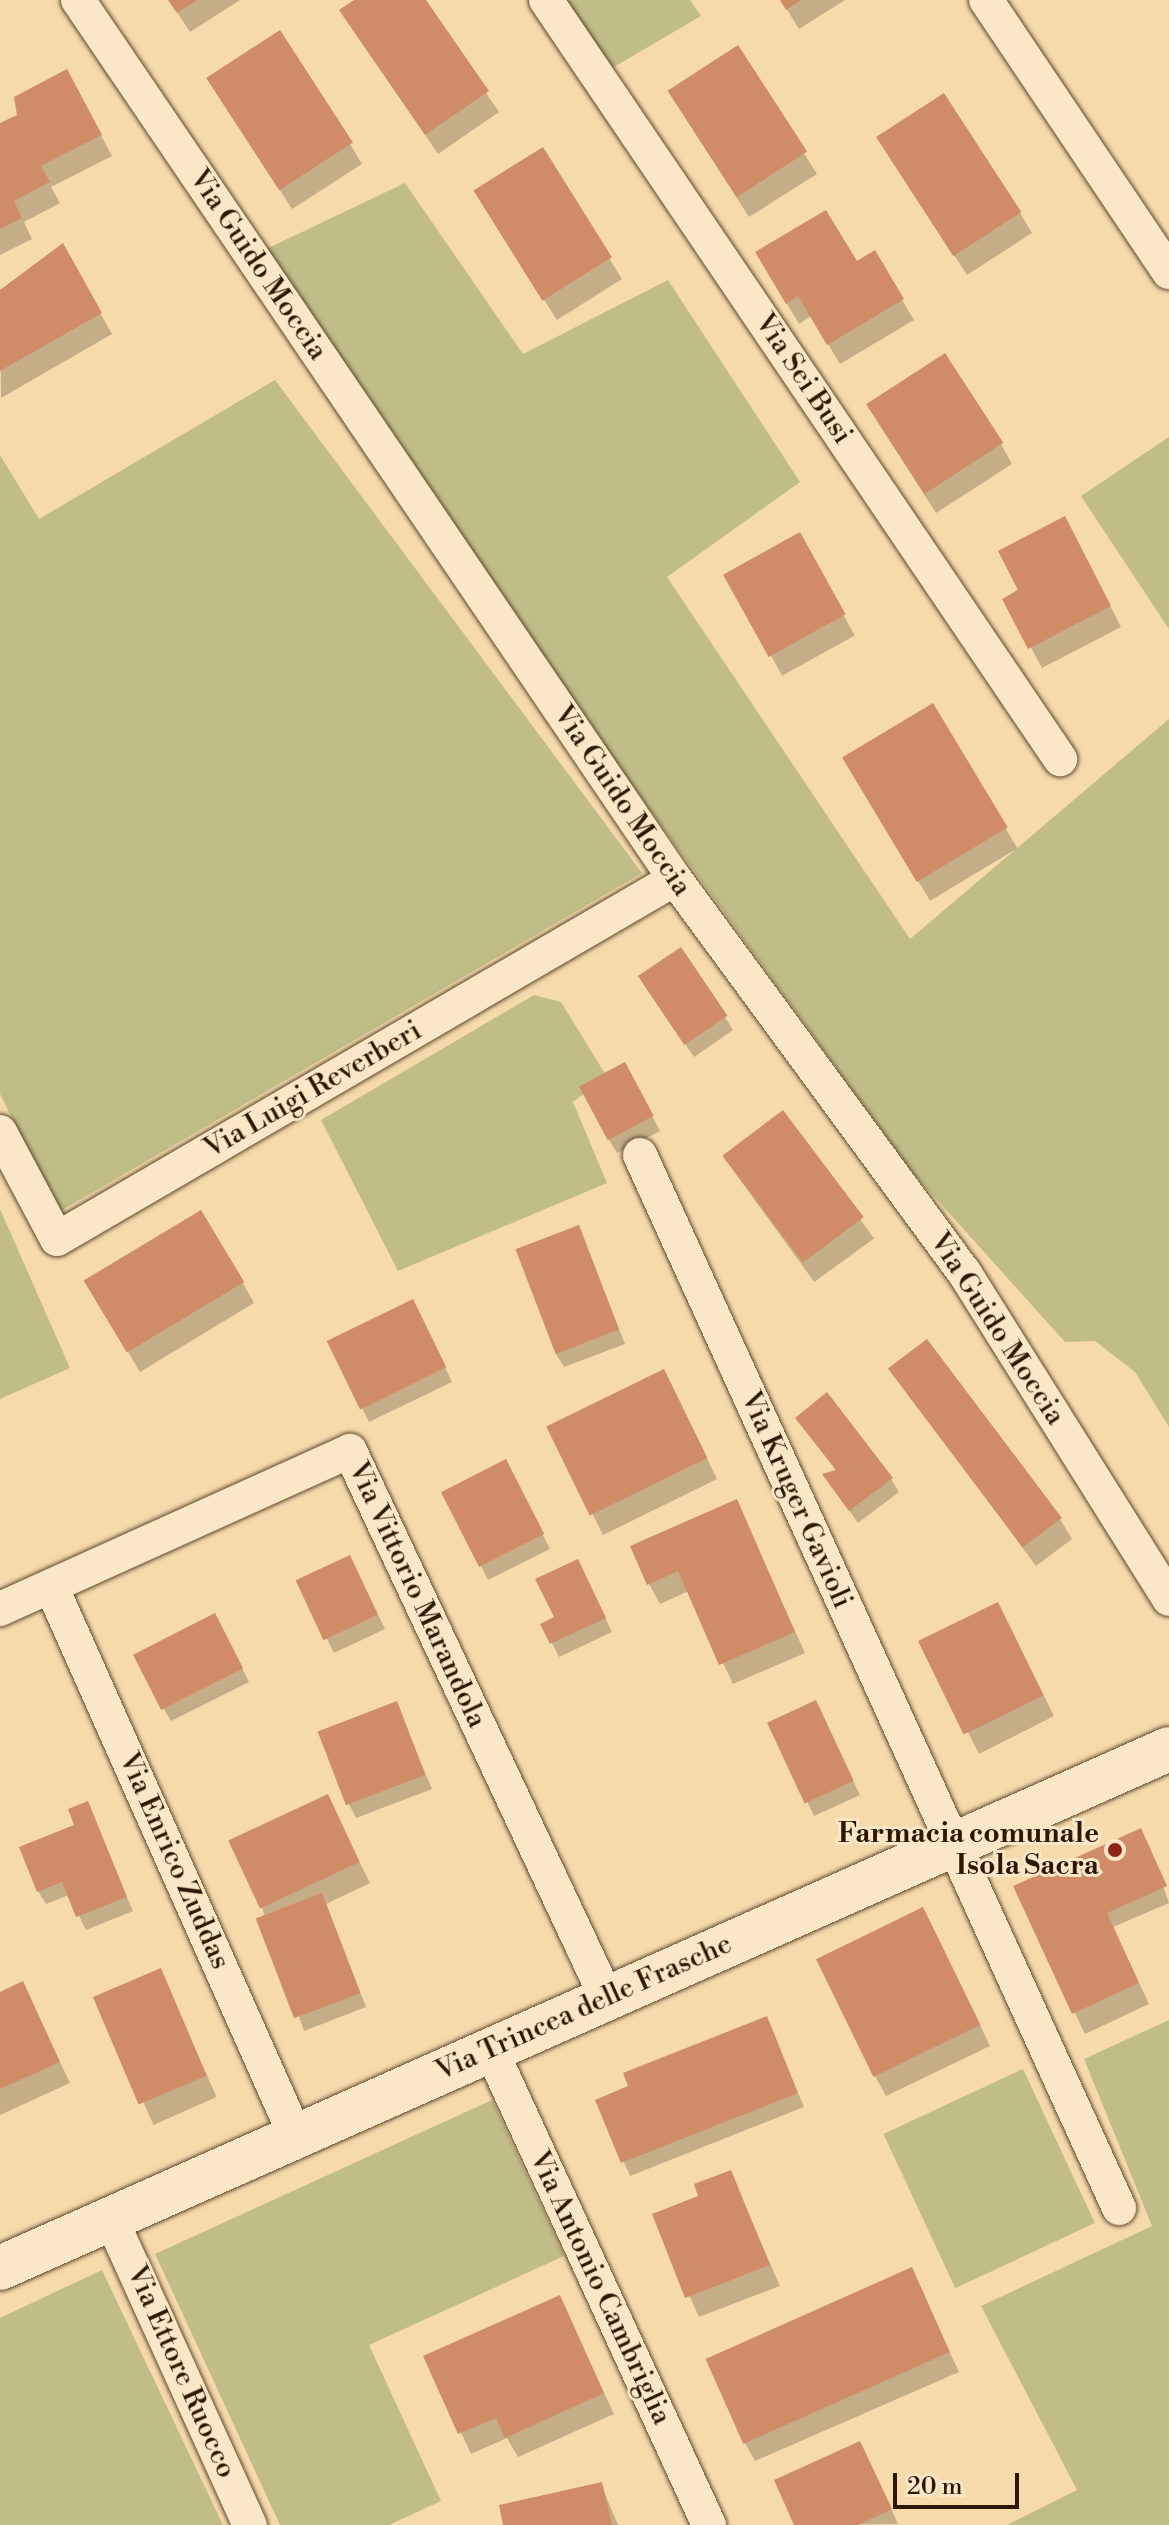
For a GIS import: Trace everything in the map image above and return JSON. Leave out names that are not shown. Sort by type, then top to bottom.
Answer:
[{"type":"street","name":"Via Guido Moccia","points":[[78,0],[675,879],[964,1272],[1169,1599]]},
{"type":"street","name":"Via Sei Busi","points":[[546,0],[1060,759]]},
{"type":"street","points":[[986,0],[1169,272]]},
{"type":"street","name":"Via Luigi Reverberi","points":[[0,1132],[57,1239],[675,879]]},
{"type":"street","name":"Via Kruger Gavioli","points":[[640,1155],[1119,2208]]},
{"type":"street","name":"Via Vittorio Marandola","points":[[0,1609],[350,1451],[607,1999]]},
{"type":"street","name":"Via Enrico Zuddas","points":[[51,1586],[296,2137]]},
{"type":"street","name":"Via Trincea delle Frasche","points":[[0,2268],[1169,1749]]},
{"type":"street","name":"Via Antonio Cambriglia","points":[[491,2050],[709,2525]]},
{"type":"street","name":"Via Ettore Ruocco","points":[[111,2219],[250,2525]]},
{"type":"shaded area","points":[[537,0],[690,0],[701,16],[590,81]]},
{"type":"shaded area","points":[[405,183],[523,354],[668,280],[800,482],[667,577],[910,939],[1169,719],[1169,1427],[1135,1372],[1095,1341],[1065,1342],[913,1173],[402,467],[260,252]]},
{"type":"shaded area","points":[[275,380],[642,873],[59,1212],[0,1094],[0,455],[39,519]]},
{"type":"shaded area","points":[[1169,437],[1169,629],[1081,496]]},
{"type":"shaded area","points":[[534,995],[561,1002],[607,1077],[573,1102],[607,1183],[398,1271],[321,1120]]},
{"type":"shaded area","points":[[0,1209],[70,1368],[0,1399]]},
{"type":"shaded area","points":[[1169,2020],[1169,2525],[1007,2525],[1077,2490],[981,2306],[1152,2226],[1084,2059]]},
{"type":"shaded area","points":[[1023,2069],[1095,2223],[955,2288],[883,2134]]},
{"type":"shaded area","points":[[492,2100],[564,2256],[369,2345],[441,2501],[389,2525],[280,2525],[155,2254]]},
{"type":"shaded area","points":[[102,2270],[223,2525],[0,2525],[0,2318]]},
{"type":"building","points":[[168,0],[197,0],[177,13]]},
{"type":"building","points":[[354,0],[426,0],[489,91],[425,135],[339,10]]},
{"type":"building","points":[[780,0],[801,0],[786,10]]},
{"type":"building","points":[[280,30],[353,142],[279,190],[206,78]]},
{"type":"building","points":[[738,45],[807,152],[737,197],[668,91]]},
{"type":"building","points":[[67,69],[102,135],[41,166],[50,182],[14,201],[22,218],[0,229],[0,123],[17,115],[14,97]]},
{"type":"building","points":[[944,93],[1021,212],[953,256],[876,137]]},
{"type":"building","points":[[543,147],[612,257],[542,301],[473,190]]},
{"type":"building","points":[[826,210],[857,261],[875,250],[904,299],[827,345],[798,296],[786,304],[755,252]]},
{"type":"building","points":[[63,243],[102,313],[0,371],[0,290]]},
{"type":"building","points":[[945,353],[1003,443],[924,494],[866,404]]},
{"type":"building","points":[[1065,516],[1111,606],[1028,649],[1002,599],[1018,590],[998,551]]},
{"type":"building","points":[[800,532],[846,614],[769,657],[723,575]]},
{"type":"building","points":[[933,703],[1008,827],[917,882],[842,758]]},
{"type":"building","points":[[681,947],[727,1016],[684,1045],[638,976]]},
{"type":"building","points":[[625,1062],[654,1116],[608,1140],[579,1086]]},
{"type":"building","points":[[783,1110],[864,1217],[803,1263],[722,1156]]},
{"type":"building","points":[[201,1210],[244,1282],[127,1353],[84,1281]]},
{"type":"building","points":[[579,1225],[619,1330],[556,1354],[516,1249]]},
{"type":"building","points":[[413,1299],[446,1367],[360,1409],[327,1341]]},
{"type":"building","points":[[927,1339],[1062,1518],[1023,1547],[888,1368]]},
{"type":"building","points":[[664,1369],[707,1458],[590,1515],[546,1426]]},
{"type":"building","points":[[827,1392],[893,1478],[849,1511],[822,1474],[836,1470],[795,1418]]},
{"type":"building","points":[[506,1459],[544,1534],[479,1567],[441,1492]]},
{"type":"building","points":[[737,1499],[795,1632],[719,1665],[678,1571],[647,1585],[630,1546]]},
{"type":"building","points":[[350,1555],[378,1615],[324,1640],[296,1580]]},
{"type":"building","points":[[578,1559],[606,1618],[550,1644],[540,1624],[554,1617],[535,1579]]},
{"type":"building","points":[[998,1602],[1044,1695],[964,1734],[918,1641]]},
{"type":"building","points":[[215,1613],[243,1668],[161,1710],[133,1655]]},
{"type":"building","points":[[816,1700],[854,1781],[805,1803],[767,1723]]},
{"type":"building","points":[[397,1701],[425,1775],[346,1805],[318,1731]]},
{"type":"building","points":[[328,1794],[360,1862],[260,1908],[228,1840]]},
{"type":"building","points":[[88,1801],[127,1897],[76,1917],[62,1882],[37,1892],[19,1847],[74,1825],[68,1809]]},
{"type":"building","points":[[1141,1828],[1167,1886],[1107,1913],[1139,1983],[1072,2014],[1013,1886]]},
{"type":"building","points":[[322,1893],[360,1993],[294,2018],[256,1918]]},
{"type":"building","points":[[923,1907],[980,2025],[873,2077],[816,1959]]},
{"type":"building","points":[[161,1968],[207,2076],[139,2105],[93,1997]]},
{"type":"building","points":[[23,1981],[60,2062],[0,2089],[0,1992]]},
{"type":"building","points":[[767,2016],[798,2093],[621,2163],[595,2100],[628,2086],[623,2073]]},
{"type":"building","points":[[731,2170],[770,2265],[685,2298],[652,2214],[698,2196],[694,2184]]},
{"type":"building","points":[[912,2267],[950,2352],[743,2444],[706,2359]]},
{"type":"building","points":[[560,2295],[604,2393],[505,2438],[496,2418],[458,2434],[423,2356]]},
{"type":"building","points":[[860,2441],[892,2509],[858,2525],[794,2525],[774,2480]]},
{"type":"building","points":[[602,2482],[612,2525],[503,2525],[499,2505]]},
{"type":"place","name":"Farmacia comunale Isola Sacra","points":[[1115,1850]]}]
